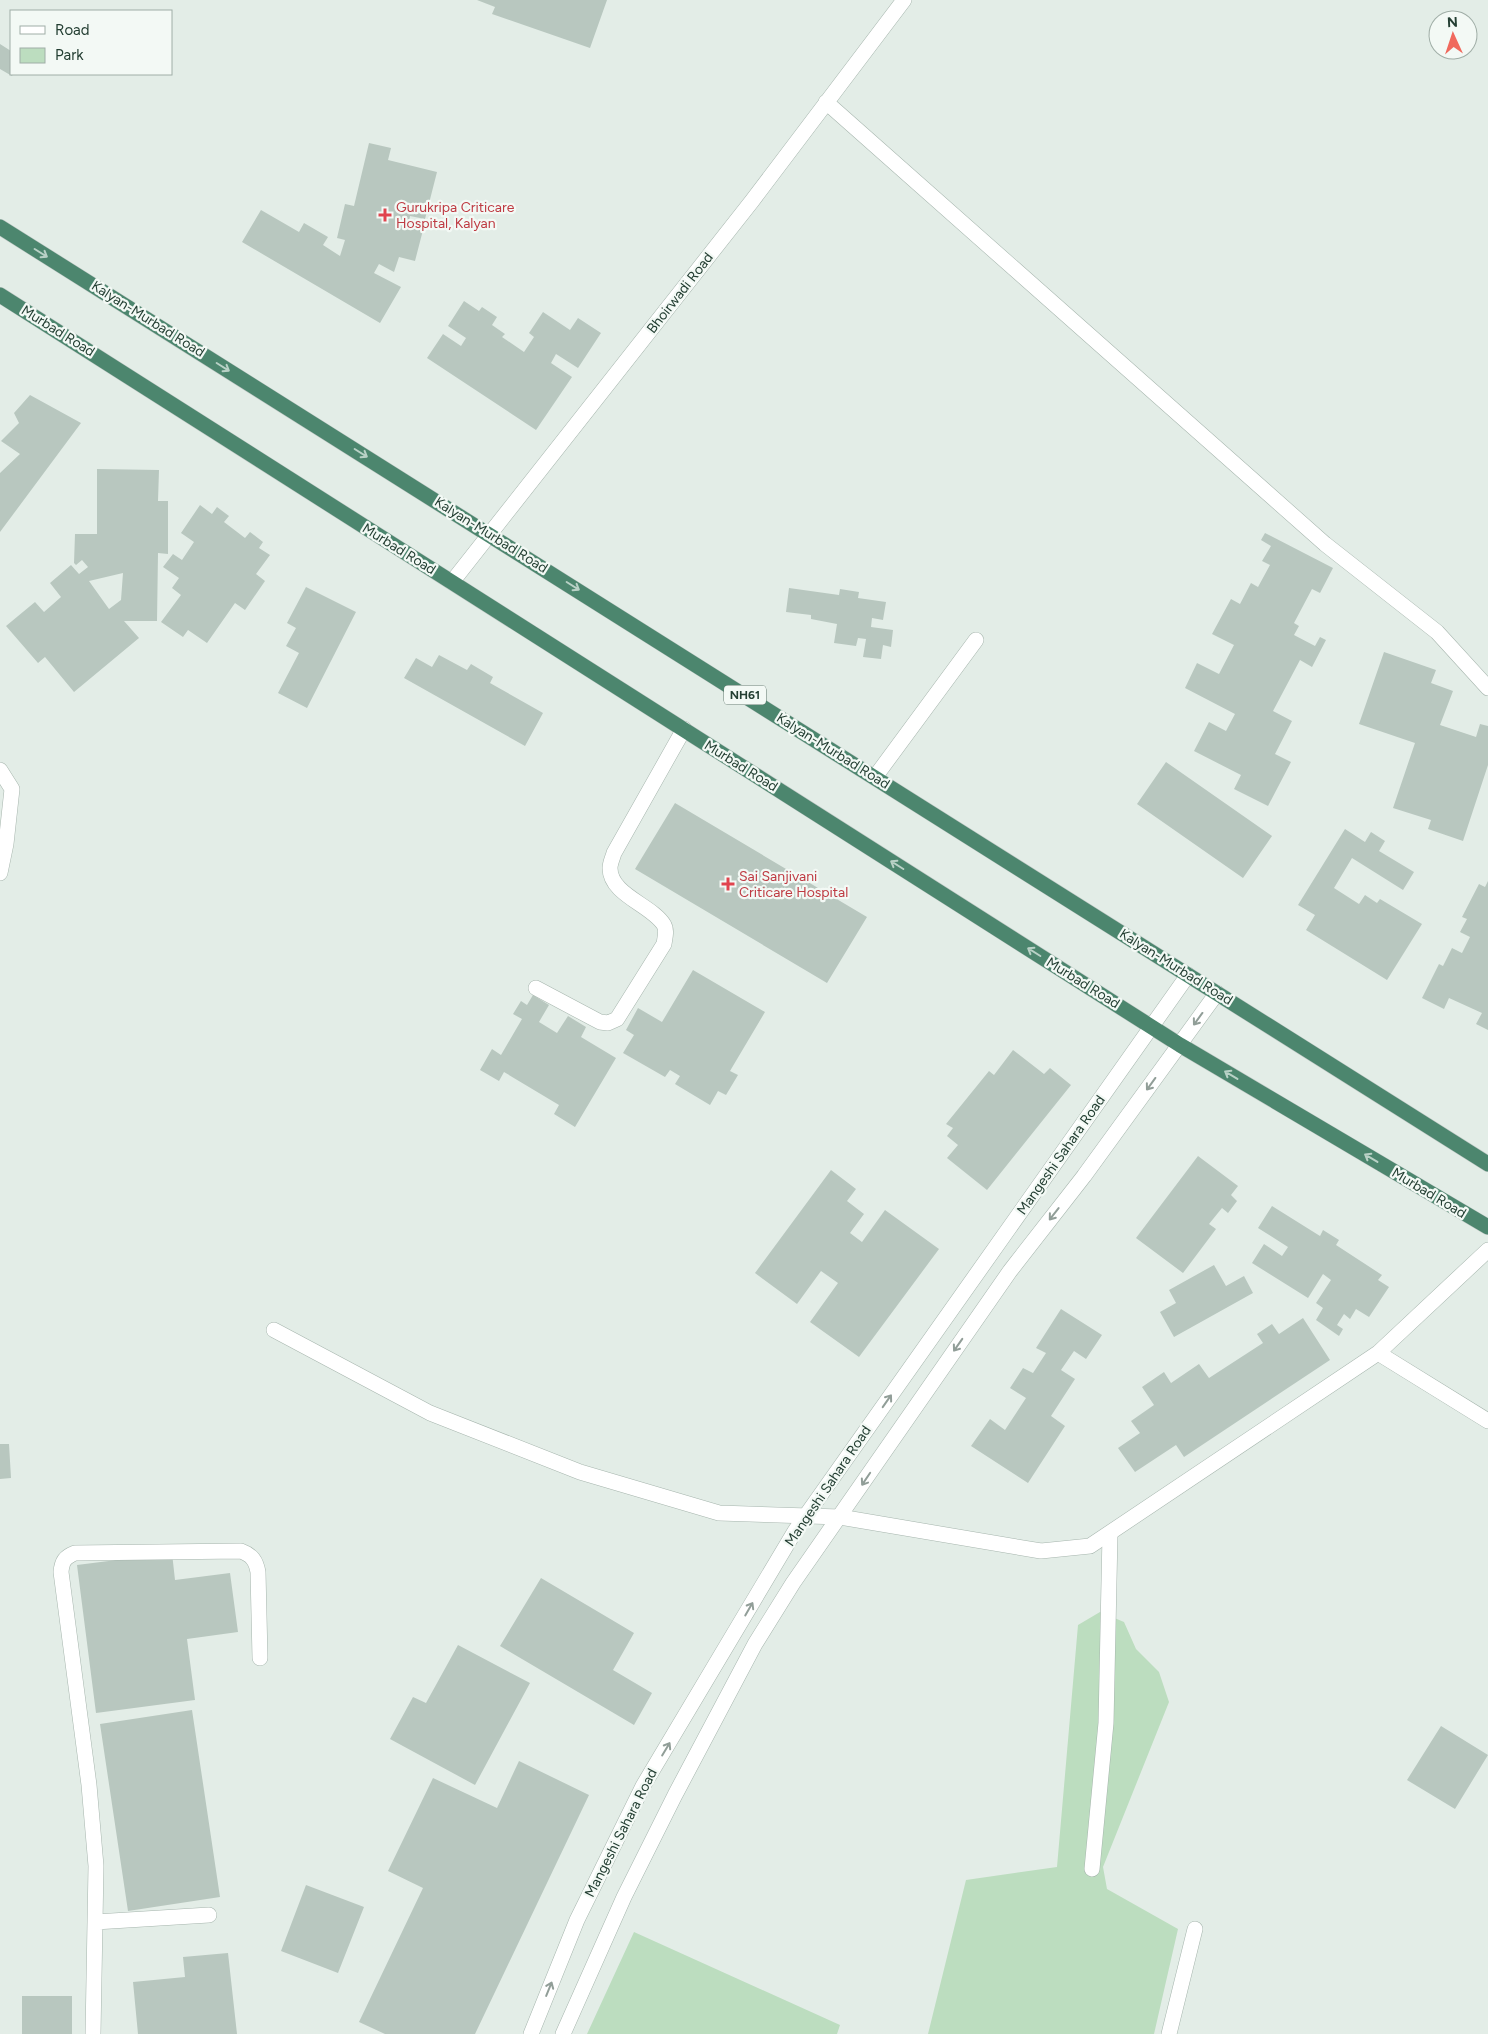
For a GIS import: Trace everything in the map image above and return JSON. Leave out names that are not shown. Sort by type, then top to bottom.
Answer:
[{"type":"highway","name":"Kalyan-Murbad Road","points":[[0,227],[1488,1164]]},
{"type":"highway","name":"Murbad Road","points":[[0,295],[1180,1045],[1488,1227]]},
{"type":"street","name":"Bhoirwadi Road","points":[[452,582],[752,200],[904,0]]},
{"type":"street","points":[[826,102],[1325,544],[1437,632],[1488,688]]},
{"type":"street","points":[[875,777],[976,640]]},
{"type":"street","points":[[536,988],[600,1022],[608,1023],[617,1019],[664,944],[666,933],[664,925],[626,895],[614,881],[610,868],[614,853],[684,729]]},
{"type":"street","points":[[0,770],[12,789],[6,844],[0,873]]},
{"type":"street","name":"Mangeshi Sahara Road","points":[[531,2034],[577,1920],[643,1786],[805,1516],[1188,975]]},
{"type":"street","name":"Mangeshi Sahara Road","points":[[563,2034],[624,1896],[675,1795],[756,1644],[793,1583],[1010,1271],[1084,1176],[1217,993]]},
{"type":"street","points":[[274,1330],[430,1413],[580,1472],[719,1513],[840,1518],[1041,1551],[1090,1546],[1110,1534],[1378,1353],[1488,1250]]},
{"type":"street","points":[[1378,1353],[1488,1420]]},
{"type":"street","points":[[1092,1869],[1106,1723],[1110,1534]]},
{"type":"street","points":[[93,2034],[96,1866],[92,1817],[61,1572],[62,1563],[66,1556],[76,1553],[240,1551],[249,1554],[256,1562],[258,1572],[260,1658]]},
{"type":"street","points":[[95,1922],[209,1916]]},
{"type":"street","points":[[1169,2034],[1195,1929]]},
{"type":"green space","points":[[1100,1612],[1124,1622],[1136,1649],[1159,1672],[1169,1702],[1103,1867],[1107,1889],[1178,1929],[1154,2034],[928,2034],[966,1880],[1057,1867],[1078,1625]]},
{"type":"green space","points":[[634,1932],[840,2025],[837,2034],[587,2034]]},
{"type":"building","points":[[477,0],[607,0],[590,48],[492,14],[495,7]]},
{"type":"building","points":[[0,44],[10,50],[10,75],[0,69]]},
{"type":"building","points":[[369,143],[391,148],[388,160],[437,172],[425,219],[410,216],[408,227],[423,230],[415,261],[399,257],[394,272],[379,264],[374,273],[401,287],[380,323],[242,242],[261,210],[299,232],[304,223],[328,237],[323,245],[340,256],[345,240],[337,238],[345,204],[354,206]]},
{"type":"building","points":[[464,301],[479,311],[482,307],[497,317],[492,325],[505,334],[502,337],[524,352],[534,337],[529,333],[543,312],[570,330],[578,318],[601,333],[578,368],[556,354],[551,363],[572,377],[536,430],[427,358],[443,334],[461,346],[466,338],[448,326]]},
{"type":"building","points":[[30,395],[81,423],[0,532],[0,473],[20,454],[1,441],[19,423],[14,413]]},
{"type":"building","points":[[97,469],[159,470],[158,501],[168,501],[168,554],[158,553],[157,621],[124,621],[139,638],[74,692],[45,657],[38,663],[6,626],[35,602],[44,612],[61,597],[50,583],[71,565],[79,574],[88,567],[82,560],[76,565],[74,563],[75,534],[97,534]],"holes":[[[123,573],[121,600],[109,609],[89,581]]]},
{"type":"building","points":[[200,505],[212,514],[217,507],[229,516],[224,522],[245,538],[250,532],[263,542],[259,548],[270,555],[256,574],[265,581],[245,610],[235,603],[207,643],[188,630],[183,637],[161,622],[181,595],[172,588],[179,578],[163,567],[173,554],[182,560],[194,542],[181,533]]},
{"type":"building","points":[[1265,533],[1333,568],[1320,593],[1312,589],[1294,623],[1299,626],[1294,635],[1315,646],[1320,637],[1326,640],[1312,667],[1300,660],[1273,711],[1292,721],[1275,754],[1291,762],[1268,806],[1234,789],[1241,775],[1194,751],[1209,722],[1226,731],[1235,714],[1185,688],[1197,663],[1219,674],[1234,645],[1212,634],[1231,599],[1240,604],[1251,583],[1258,587],[1270,565],[1262,561],[1271,546],[1261,540]]},
{"type":"building","points":[[306,587],[356,612],[307,708],[278,693],[299,653],[286,646],[296,628],[287,623]]},
{"type":"building","points":[[789,588],[839,595],[840,589],[859,592],[858,598],[886,602],[883,620],[872,618],[871,627],[893,630],[891,647],[883,645],[881,659],[863,657],[866,639],[858,638],[856,646],[834,643],[837,624],[811,619],[811,615],[786,612]]},
{"type":"building","points":[[1384,652],[1436,670],[1431,683],[1453,691],[1440,725],[1476,737],[1480,724],[1488,726],[1488,765],[1463,841],[1428,829],[1431,820],[1393,808],[1415,743],[1359,724]]},
{"type":"building","points":[[439,655],[467,670],[471,664],[493,677],[490,683],[543,713],[525,746],[404,678],[416,658],[432,667]]},
{"type":"building","points":[[1166,762],[1272,836],[1243,878],[1137,804]]},
{"type":"building","points":[[675,803],[867,917],[827,983],[635,869]]},
{"type":"building","points":[[1345,829],[1365,842],[1371,832],[1385,841],[1379,851],[1414,872],[1403,890],[1352,858],[1334,888],[1359,904],[1365,895],[1377,903],[1380,899],[1422,924],[1387,980],[1306,930],[1315,915],[1298,905]]},
{"type":"building","points":[[1488,881],[1488,1030],[1476,1024],[1482,1013],[1449,998],[1444,1009],[1422,998],[1439,964],[1443,966],[1452,948],[1462,953],[1470,937],[1460,932],[1467,919],[1462,917],[1479,884],[1485,887]]},
{"type":"building","points":[[693,970],[765,1012],[730,1071],[738,1075],[726,1095],[718,1091],[710,1105],[675,1084],[680,1076],[670,1070],[665,1077],[623,1053],[634,1035],[626,1030],[638,1008],[662,1022]]},
{"type":"building","points":[[533,995],[549,1005],[539,1022],[557,1033],[568,1016],[586,1027],[581,1037],[616,1058],[575,1127],[554,1114],[559,1105],[504,1072],[499,1081],[480,1070],[492,1049],[501,1055],[522,1019],[513,1014],[521,1001],[527,1005]]},
{"type":"building","points":[[1013,1050],[1044,1074],[1050,1068],[1071,1085],[987,1190],[947,1158],[958,1145],[947,1136],[953,1128],[946,1124],[989,1071],[994,1075]]},
{"type":"building","points":[[1198,1156],[1238,1186],[1231,1195],[1237,1201],[1228,1213],[1222,1208],[1209,1224],[1216,1229],[1183,1273],[1136,1238]]},
{"type":"building","points":[[831,1170],[856,1189],[847,1201],[864,1214],[850,1233],[862,1242],[885,1210],[939,1249],[859,1357],[810,1322],[838,1283],[821,1271],[797,1304],[755,1273]]},
{"type":"building","points":[[1272,1206],[1320,1236],[1323,1230],[1339,1240],[1336,1245],[1382,1275],[1378,1280],[1389,1287],[1369,1317],[1356,1309],[1350,1319],[1344,1314],[1337,1325],[1343,1329],[1339,1336],[1316,1320],[1323,1308],[1316,1303],[1331,1280],[1323,1274],[1308,1298],[1252,1263],[1264,1244],[1282,1256],[1288,1247],[1258,1228]]},
{"type":"building","points":[[1214,1265],[1226,1286],[1244,1276],[1253,1293],[1174,1337],[1160,1312],[1176,1303],[1169,1290]]},
{"type":"building","points":[[1061,1309],[1102,1335],[1086,1359],[1074,1351],[1061,1370],[1075,1379],[1051,1416],[1065,1426],[1028,1483],[971,1446],[990,1419],[1005,1430],[1026,1398],[1010,1388],[1023,1368],[1033,1373],[1046,1353],[1036,1348]]},
{"type":"building","points":[[1303,1318],[1330,1360],[1184,1457],[1176,1445],[1135,1472],[1118,1448],[1140,1433],[1131,1421],[1154,1405],[1142,1387],[1164,1372],[1171,1383],[1199,1364],[1209,1378],[1263,1343],[1257,1334],[1272,1324],[1279,1334]]},
{"type":"building","points":[[0,1444],[9,1444],[11,1478],[0,1479]]},
{"type":"building","points":[[172,1553],[175,1580],[230,1573],[238,1632],[187,1639],[195,1700],[96,1713],[77,1565]]},
{"type":"building","points":[[541,1578],[634,1633],[613,1670],[652,1693],[634,1725],[500,1646]]},
{"type":"building","points":[[458,1645],[530,1683],[475,1785],[390,1739],[413,1697],[426,1703]]},
{"type":"building","points":[[192,1710],[220,1897],[128,1911],[100,1724]]},
{"type":"building","points":[[1441,1726],[1488,1755],[1455,1809],[1407,1780]]},
{"type":"building","points":[[519,1761],[589,1795],[475,2034],[385,2034],[359,2022],[423,1888],[388,1871],[433,1778],[497,1808]]},
{"type":"building","points":[[306,1885],[364,1907],[338,1973],[281,1951]]},
{"type":"building","points":[[228,1953],[237,2034],[138,2034],[133,1982],[185,1977],[183,1957]]},
{"type":"building","points":[[22,1996],[72,1996],[72,2034],[22,2034]]},
{"type":"place","name":"Gurukripa Criticare Hospital, Kalyan","points":[[385,215]]},
{"type":"place","name":"Sai Sanjivani Criticare Hospital","points":[[728,884]]}]
